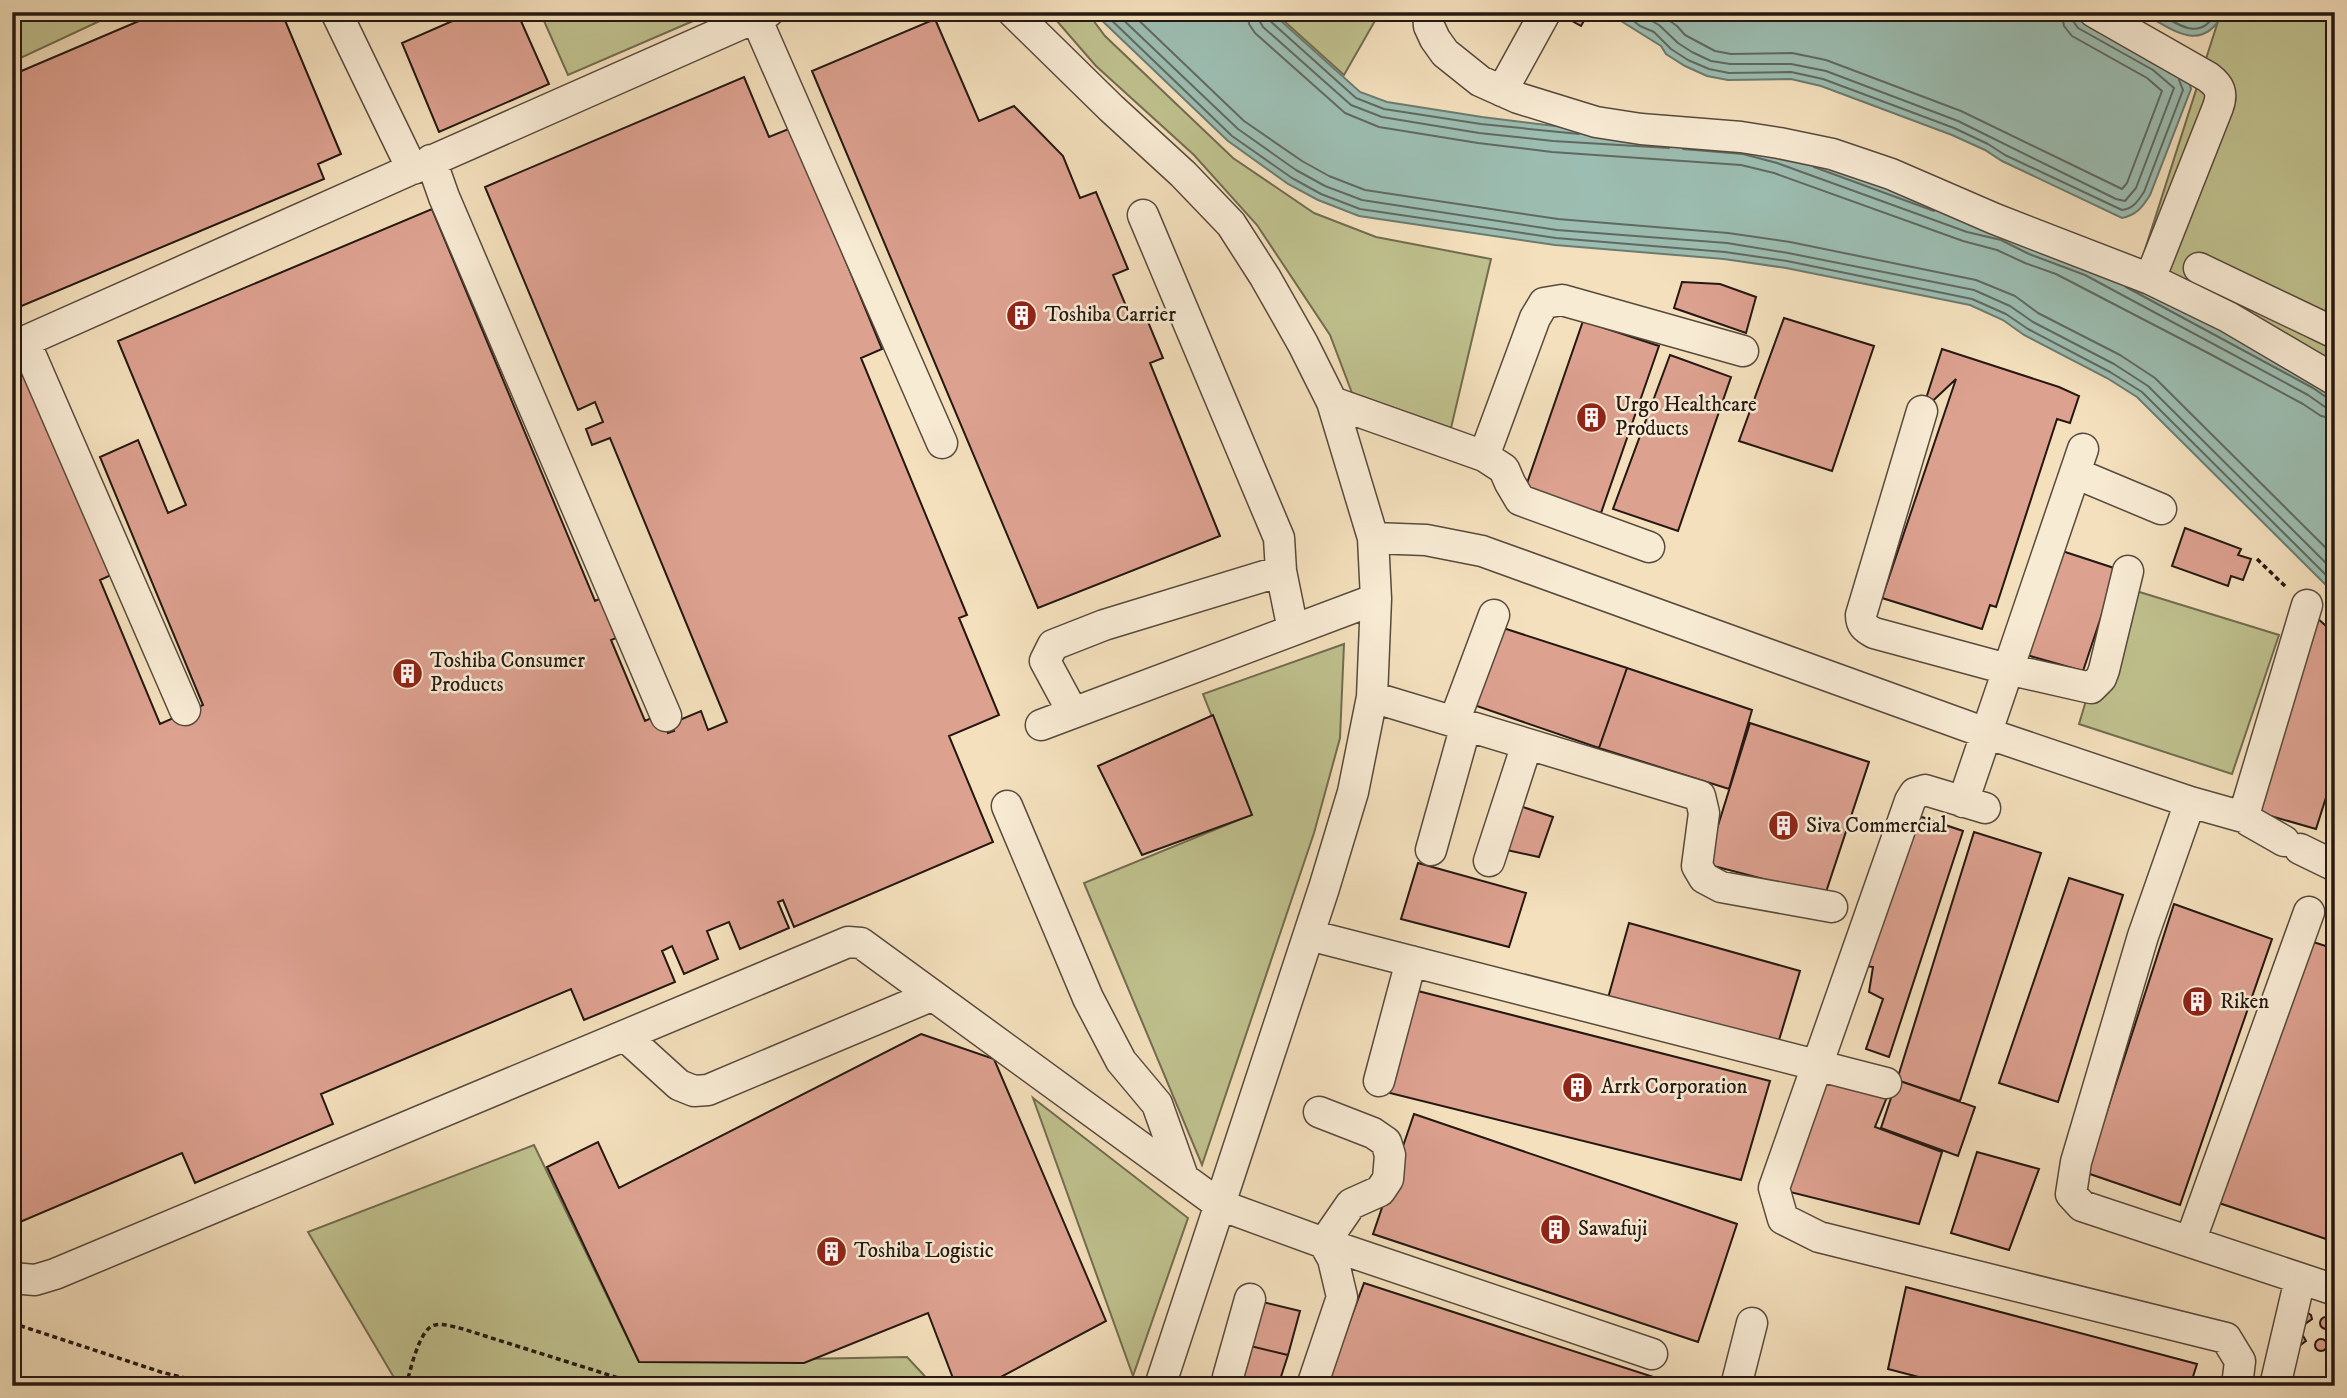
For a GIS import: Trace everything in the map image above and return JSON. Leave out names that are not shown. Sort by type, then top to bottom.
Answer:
[{"type":"street","points":[[336,12],[421,165],[444,197],[666,716]]},
{"type":"street","points":[[1013,12],[1183,174],[1231,224],[1265,277],[1332,402],[1373,538],[1376,599],[1372,697],[1353,792],[1309,935],[1160,1386]]},
{"type":"street","points":[[1428,12],[1429,26],[1445,53],[1480,81],[1502,91],[1596,122],[1641,129],[1741,137],[1832,154],[1891,174],[1995,219],[2150,279],[2228,317],[2335,380]]},
{"type":"street","points":[[2094,12],[2208,77],[2221,92],[2218,107],[2150,279]]},
{"type":"street","points":[[1502,91],[1545,13]]},
{"type":"street","points":[[185,710],[19,345],[762,15],[942,443]]},
{"type":"street","points":[[1143,215],[1279,538],[1281,571],[1293,630]]},
{"type":"street","points":[[2199,268],[2335,333]]},
{"type":"street","points":[[1484,456],[1535,318],[1544,303],[1562,300],[1744,351]]},
{"type":"street","points":[[1332,402],[1484,456],[1504,469],[1520,500],[1649,547]]},
{"type":"street","points":[[1922,411],[1865,602],[1861,622],[1865,628],[1874,633],[2007,669],[2091,688],[2101,678],[2104,670],[2129,571]]},
{"type":"street","points":[[2161,509],[2079,461],[1986,733],[1974,805],[1925,790],[1914,793],[1774,1188],[1783,1219],[1819,1237],[2226,1338],[2240,1361],[2237,1386]]},
{"type":"street","points":[[1373,538],[1426,540],[1482,551],[1986,733],[2190,802],[2247,818],[2292,845],[2335,866]]},
{"type":"street","points":[[1073,713],[1045,661],[1053,645],[1104,625],[1281,571]]},
{"type":"street","points":[[1041,725],[1376,599]]},
{"type":"street","points":[[2247,818],[2244,815],[2307,605]]},
{"type":"street","points":[[1431,850],[1460,724],[1494,615]]},
{"type":"street","points":[[1372,697],[1700,796],[1704,813],[1697,866],[1704,877],[1721,887],[1832,907]]},
{"type":"street","points":[[1489,861],[1527,744]]},
{"type":"street","points":[[2190,802],[2143,936],[2076,1162],[2071,1194],[2082,1206],[2335,1290]]},
{"type":"street","points":[[1007,806],[1088,998],[1121,1060],[1157,1104],[1182,1177]]},
{"type":"street","points":[[2190,1242],[2309,912]]},
{"type":"street","points":[[1309,935],[1886,1083]]},
{"type":"street","points":[[12,1278],[35,1280],[55,1274],[848,942],[861,943],[930,996],[1220,1205],[1652,1354]]},
{"type":"street","points":[[1379,1081],[1411,961]]},
{"type":"street","points":[[625,1036],[679,1085],[694,1091],[708,1090],[930,996]]},
{"type":"street","points":[[1320,1112],[1373,1133],[1386,1142],[1390,1155],[1388,1179],[1380,1191],[1351,1205],[1324,1243]]},
{"type":"street","points":[[1311,1386],[1342,1297],[1333,1259],[1324,1243]]},
{"type":"street","points":[[2275,1386],[2300,1279]]},
{"type":"street","points":[[1232,1386],[1228,1377],[1250,1300]]},
{"type":"street","points":[[1736,1386],[1752,1323]]},
{"type":"path","points":[[12,1323],[161,1371],[217,1386]]},
{"type":"path","points":[[406,1386],[422,1335],[428,1327],[437,1324],[463,1329],[644,1386]]},
{"type":"path","points":[[843,1386],[877,1380],[903,1386]]},
{"type":"green space","points":[[12,12],[119,12],[12,62]]},
{"type":"green space","points":[[540,12],[714,12],[568,75]]},
{"type":"green space","points":[[1049,12],[1087,12],[1105,36],[1233,158],[1314,213],[1376,237],[1491,259],[1451,428],[1352,393],[1330,335],[1257,225],[1194,155],[1096,66]]},
{"type":"green space","points":[[1274,12],[1380,12],[1344,75]]},
{"type":"green space","points":[[2221,12],[2335,12],[2335,377],[2141,262]]},
{"type":"green space","points":[[2120,586],[2279,635],[2232,774],[2079,724]]},
{"type":"green space","points":[[1344,644],[1340,738],[1314,833],[1202,1165],[1084,883],[1251,815],[1203,694]]},
{"type":"green space","points":[[1033,1098],[1188,1218],[1133,1376]]},
{"type":"green space","points":[[534,1145],[639,1362],[907,1357],[934,1386],[399,1386],[308,1232]]},
{"type":"water","points":[[1093,12],[1271,12],[1360,92],[1387,102],[1555,126],[1746,139],[2006,225],[2222,331],[2335,394],[2335,594],[2137,397],[2107,378],[2024,335],[2003,320],[1970,305],[1786,268],[1724,259],[1555,245],[1359,216],[1318,200],[1288,184],[1228,141]]},
{"type":"water","points":[[1612,12],[2082,12],[2189,80],[2191,89],[2150,195],[2138,210],[2122,218],[1952,135],[1821,86],[1791,79],[1728,80],[1707,76],[1666,54],[1661,46],[1621,21]]},
{"type":"water","points":[[2141,12],[2224,12],[2206,33],[2197,36],[2186,35],[2164,26]]},
{"type":"building","points":[[160,12],[297,12],[284,18],[341,154],[318,164],[324,179],[12,310],[12,75]]},
{"type":"building","points":[[473,12],[517,12],[549,84],[439,132],[402,43]]},
{"type":"building","points":[[1556,12],[1589,12],[1581,26]]},
{"type":"building","name":"Toshiba Carrier","points":[[935,19],[979,121],[1014,106],[1063,156],[1080,198],[1096,192],[1128,269],[1113,275],[1131,318],[1144,312],[1163,358],[1150,363],[1220,536],[1038,608],[812,71]]},
{"type":"building","name":"Toshiba Consumer Products","points":[[744,77],[769,137],[791,128],[882,349],[861,358],[967,615],[959,618],[999,715],[949,736],[993,842],[794,927],[783,900],[778,902],[789,928],[740,949],[729,922],[707,931],[718,959],[684,974],[672,946],[662,951],[675,982],[584,1020],[571,989],[321,1094],[333,1124],[195,1183],[182,1153],[13,1225],[12,365],[20,362],[76,497],[87,493],[120,571],[100,580],[160,724],[203,705],[100,457],[138,440],[168,513],[186,505],[118,341],[432,209],[595,601],[608,595],[624,635],[611,640],[645,721],[660,714],[668,733],[674,731],[670,724],[701,711],[708,730],[727,722],[610,438],[592,445],[586,429],[603,422],[595,402],[578,410],[485,187]]},
{"type":"building","name":"Urgo Healthcare Products","points":[[1682,282],[1720,284],[1756,297],[1746,333],[1674,308]]},
{"type":"building","name":"Urgo Healthcare Products","points":[[1784,318],[1874,346],[1832,471],[1739,441]]},
{"type":"building","name":"Urgo Healthcare Products","points":[[1583,321],[1659,346],[1601,513],[1525,489]]},
{"type":"building","points":[[1942,349],[2079,396],[2070,423],[2057,419],[1996,607],[1990,605],[1982,629],[1882,598],[1956,379],[1922,411]]},
{"type":"building","name":"Urgo Healthcare Products","points":[[1670,355],[1731,377],[1678,531],[1613,509]]},
{"type":"building","points":[[2185,528],[2241,549],[2238,555],[2251,559],[2243,580],[2231,576],[2228,586],[2172,566]]},
{"type":"building","points":[[2053,548],[2117,569],[2083,671],[2016,652]]},
{"type":"building","points":[[2316,617],[2335,634],[2335,769],[2316,829],[2250,810]]},
{"type":"building","points":[[1497,626],[1627,668],[1599,748],[1468,703]]},
{"type":"building","points":[[1627,668],[1752,710],[1729,789],[1599,748]]},
{"type":"building","points":[[1213,715],[1252,815],[1142,855],[1098,766]]},
{"type":"building","name":"Siva Commercial","points":[[1750,723],[1869,762],[1825,895],[1706,864]]},
{"type":"building","points":[[2335,769],[2335,789],[2329,787]]},
{"type":"building","points":[[1514,804],[1553,817],[1539,857],[1493,847]]},
{"type":"building","points":[[1910,813],[1963,831],[1889,1057],[1866,1049],[1883,999],[1869,992],[1873,967],[1858,965]]},
{"type":"building","points":[[1974,832],[2041,853],[1960,1101],[1897,1080]]},
{"type":"building","points":[[1418,863],[1526,893],[1509,947],[1401,919]]},
{"type":"building","points":[[2069,878],[2123,895],[2058,1102],[1999,1083]]},
{"type":"building","name":"Riken","points":[[2174,904],[2272,939],[2180,1205],[2087,1173]]},
{"type":"building","name":"Arrk Corporation","points":[[1629,923],[1800,971],[1779,1040],[1608,998]]},
{"type":"building","name":"Riken","points":[[2307,940],[2335,949],[2335,1242],[2219,1203]]},
{"type":"building","name":"Arrk Corporation","points":[[1414,990],[1770,1081],[1741,1180],[1386,1092]]},
{"type":"building","name":"Toshiba Logistic","points":[[921,1034],[994,1059],[1106,1321],[984,1386],[956,1386],[928,1313],[804,1363],[639,1362],[547,1167],[598,1142],[619,1188]]},
{"type":"building","name":"Arrk Corporation","points":[[1820,1076],[1887,1097],[1875,1127],[1942,1152],[1919,1224],[1774,1188]]},
{"type":"building","points":[[1897,1080],[1975,1107],[1958,1156],[1881,1128]]},
{"type":"building","name":"Sawafuji","points":[[1414,1114],[1737,1224],[1698,1342],[1373,1234]]},
{"type":"building","points":[[1977,1152],[2039,1169],[2009,1250],[1951,1233]]},
{"type":"building","points":[[1364,1283],[1681,1386],[1326,1386]]},
{"type":"building","points":[[1906,1287],[2197,1364],[2190,1386],[1953,1386],[1888,1369]]},
{"type":"building","points":[[1250,1299],[1300,1311],[1288,1355],[1238,1343]]},
{"type":"building","points":[[2305,1311],[2312,1319],[2303,1324]]},
{"type":"building","points":[[2326,1317],[2332,1323],[2326,1329],[2320,1323]]},
{"type":"building","points":[[2302,1334],[2306,1341],[2299,1346]]},
{"type":"building","points":[[2321,1339],[2327,1345],[2321,1351],[2315,1345]]},
{"type":"building","points":[[1238,1343],[1288,1355],[1278,1386],[1243,1386]]},
{"type":"place","name":"Toshiba Carrier","points":[[1022,315]]},
{"type":"place","name":"Urgo Healthcare Products","points":[[1592,417]]},
{"type":"place","name":"Toshiba Consumer Products","points":[[407,673]]},
{"type":"place","name":"Siva Commercial","points":[[1783,826]]},
{"type":"place","name":"Riken","points":[[2197,1002]]},
{"type":"place","name":"Arrk Corporation","points":[[1578,1087]]},
{"type":"place","name":"Sawafuji","points":[[1555,1229]]},
{"type":"place","name":"Toshiba Logistic","points":[[831,1251]]}]
